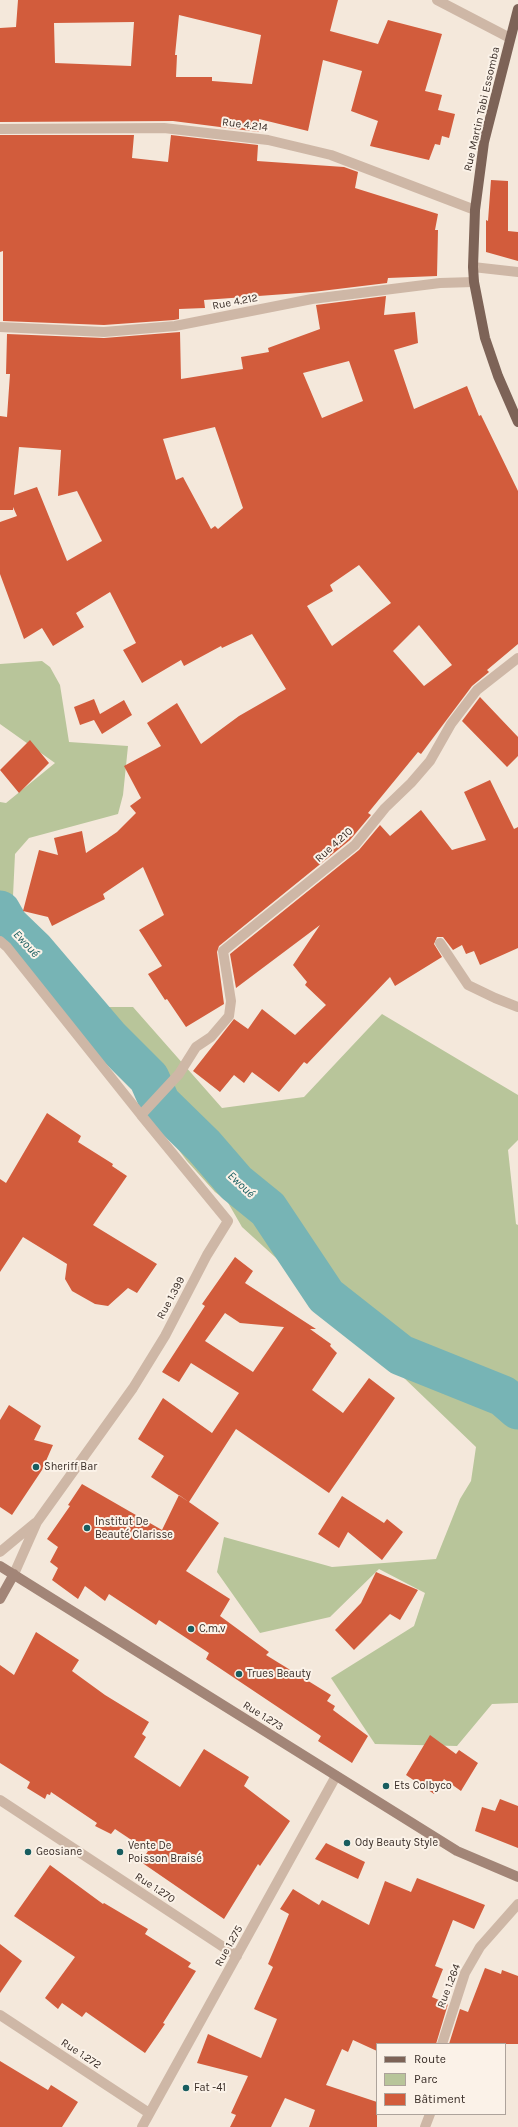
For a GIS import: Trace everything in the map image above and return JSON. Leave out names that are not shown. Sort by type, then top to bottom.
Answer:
[{"type":"main road","name":"Rue Martin Tabi Essomba","points":[[518,10],[484,142],[475,210],[473,267],[474,282],[485,338],[498,376],[518,422]]},
{"type":"main road","name":"Rue 1.273","points":[[0,1566],[457,1851],[518,1877]]},
{"type":"main road","points":[[0,1599],[14,1574]]},
{"type":"street","points":[[437,0],[510,38]]},
{"type":"street","name":"Rue 4.214","points":[[0,129],[164,128],[268,140],[332,155],[475,210]]},
{"type":"street","points":[[473,267],[518,272]]},
{"type":"street","name":"Rue 4.212","points":[[0,327],[104,332],[176,326],[312,299],[440,283],[474,282]]},
{"type":"street","name":"Rue 4.210","points":[[145,1112],[179,1074],[196,1047],[211,1037],[229,1016],[231,1001],[223,951],[355,845],[385,808],[411,783],[430,760],[450,724],[476,690],[518,658]]},
{"type":"street","points":[[0,941],[7,947],[145,1112]]},
{"type":"street","points":[[440,942],[468,984],[495,998],[518,1007]]},
{"type":"street","name":"Rue 1.399","points":[[14,1574],[37,1522],[133,1388],[165,1336],[206,1255],[228,1221],[145,1112]]},
{"type":"street","points":[[0,1552],[37,1522]]},
{"type":"street","name":"Rue 1.275","points":[[142,2127],[336,1776]]},
{"type":"street","name":"Rue 1.270","points":[[0,1800],[237,1956]]},
{"type":"street","name":"Rue 1.264","points":[[442,2043],[465,1973],[480,1947],[518,1904]]},
{"type":"street","name":"Rue 1.272","points":[[0,2015],[149,2113]]},
{"type":"street","points":[[425,2127],[430,2115]]},
{"type":"green space","points":[[42,661],[50,667],[60,685],[69,742],[128,746],[123,795],[118,814],[29,838],[15,854],[12,917],[56,966],[98,1007],[133,1007],[222,1108],[304,1097],[382,1014],[518,1095],[518,1140],[508,1150],[516,1224],[518,1225],[518,1703],[492,1704],[457,1746],[375,1744],[331,1678],[414,1626],[425,1593],[379,1569],[330,1617],[260,1633],[217,1572],[224,1537],[332,1567],[436,1559],[460,1499],[471,1481],[476,1447],[330,1307],[242,1227],[227,1201],[215,1192],[187,1161],[148,1109],[11,940],[0,931],[0,802],[6,803],[55,763],[0,724],[0,664]]},
{"type":"building","points":[[18,0],[338,0],[330,31],[378,44],[388,20],[442,34],[425,91],[442,95],[438,110],[455,114],[449,138],[442,136],[440,145],[435,144],[429,160],[370,146],[378,121],[351,111],[362,71],[323,60],[308,131],[259,119],[259,132],[173,121],[0,122],[0,28],[16,27]],"holes":[[[179,15],[261,35],[252,84],[212,81],[212,77],[176,77],[177,55],[175,55]],[[134,22],[131,66],[55,63],[54,23]]]},
{"type":"building","points":[[0,135],[134,135],[132,158],[168,162],[171,135],[258,145],[257,161],[344,167],[358,172],[355,188],[438,214],[435,230],[438,230],[437,276],[388,278],[387,283],[313,292],[204,300],[205,308],[179,309],[179,319],[174,320],[104,325],[3,321],[3,251],[0,252]]},
{"type":"building","points":[[491,180],[508,181],[508,231],[518,232],[518,261],[486,252],[486,220],[488,221]]},
{"type":"building","points":[[386,296],[384,315],[415,312],[418,343],[394,350],[414,409],[467,386],[479,416],[481,415],[518,491],[518,644],[487,670],[489,672],[472,686],[421,754],[418,752],[368,813],[371,815],[350,840],[219,946],[217,952],[224,1004],[186,1027],[167,999],[165,1000],[148,974],[162,966],[139,930],[164,915],[143,867],[103,894],[105,899],[52,926],[48,917],[23,911],[39,850],[58,855],[54,838],[82,831],[86,853],[117,832],[136,813],[130,806],[141,798],[124,766],[161,746],[147,723],[177,703],[201,744],[239,716],[286,689],[252,634],[222,648],[221,646],[184,666],[181,660],[142,683],[123,650],[136,643],[110,592],[76,613],[84,627],[53,646],[42,628],[24,639],[0,574],[0,522],[17,516],[13,507],[13,510],[0,510],[0,416],[7,417],[10,374],[6,374],[7,334],[104,338],[180,332],[181,379],[243,369],[241,357],[269,352],[268,348],[320,329],[316,305]],"holes":[[[349,361],[363,401],[322,418],[303,373]],[[215,427],[243,508],[218,529],[215,526],[211,529],[183,477],[176,480],[163,439]],[[19,447],[61,450],[58,496],[77,491],[102,541],[67,561],[37,487],[14,495]],[[359,565],[391,603],[332,646],[307,606],[333,591],[330,585]],[[419,625],[452,665],[424,686],[393,651]]]},
{"type":"building","points":[[480,697],[518,737],[518,756],[507,767],[462,721]]},
{"type":"building","points":[[94,699],[100,714],[124,700],[132,715],[102,734],[94,720],[80,725],[74,707]]},
{"type":"building","points":[[30,740],[49,763],[19,793],[0,770]]},
{"type":"building","points":[[490,780],[514,829],[518,827],[518,948],[480,965],[474,951],[466,954],[462,945],[453,950],[443,937],[437,937],[434,944],[442,957],[395,986],[390,977],[307,1064],[304,1062],[279,1092],[252,1072],[244,1083],[234,1075],[220,1092],[193,1071],[234,1019],[248,1029],[262,1009],[295,1035],[326,1005],[305,985],[307,982],[293,965],[320,925],[236,988],[230,954],[359,850],[380,825],[390,836],[421,810],[452,850],[486,840],[464,792]]},
{"type":"building","points":[[47,1113],[81,1136],[78,1142],[113,1164],[112,1166],[127,1176],[93,1225],[157,1264],[137,1293],[128,1288],[108,1306],[95,1304],[72,1291],[65,1279],[67,1264],[23,1237],[0,1272],[0,1179],[6,1183]]},
{"type":"building","points":[[235,1257],[253,1271],[245,1283],[316,1329],[310,1329],[331,1344],[330,1346],[337,1353],[312,1390],[343,1413],[369,1378],[395,1398],[329,1493],[236,1429],[189,1502],[151,1477],[164,1456],[138,1439],[163,1398],[212,1433],[239,1393],[191,1363],[179,1382],[162,1372],[205,1306],[202,1304]],"holes":[[[225,1313],[240,1323],[284,1327],[253,1372],[205,1341]]]},
{"type":"building","points":[[9,1405],[41,1426],[34,1440],[53,1445],[42,1470],[12,1515],[0,1507],[0,1420]]},
{"type":"building","points":[[82,1484],[162,1530],[179,1495],[219,1523],[186,1571],[230,1599],[220,1616],[269,1652],[266,1655],[331,1695],[327,1701],[335,1706],[333,1710],[368,1736],[352,1763],[318,1741],[321,1736],[206,1659],[209,1653],[159,1620],[156,1625],[109,1594],[105,1601],[85,1586],[78,1599],[52,1580],[58,1568],[50,1562],[58,1547],[47,1539],[70,1506],[68,1505]]},
{"type":"building","points":[[342,1496],[384,1523],[387,1519],[403,1532],[382,1560],[348,1532],[339,1548],[318,1534]]},
{"type":"building","points":[[376,1572],[418,1590],[400,1620],[390,1614],[354,1650],[335,1630],[361,1603]]},
{"type":"building","points":[[36,1632],[79,1660],[72,1671],[105,1695],[149,1722],[142,1734],[146,1737],[134,1757],[180,1787],[204,1749],[249,1777],[244,1786],[290,1821],[260,1866],[258,1864],[224,1919],[141,1862],[148,1851],[115,1829],[111,1834],[95,1826],[97,1823],[51,1792],[50,1795],[47,1794],[45,1799],[27,1788],[30,1782],[0,1763],[0,1665],[14,1675]]},
{"type":"building","points":[[430,1735],[456,1754],[459,1750],[478,1763],[461,1791],[444,1779],[434,1794],[406,1775]]},
{"type":"building","points":[[500,1799],[518,1806],[518,1848],[475,1831],[482,1807],[495,1811]]},
{"type":"building","points":[[326,1843],[365,1862],[358,1879],[315,1859]]},
{"type":"building","points":[[50,1865],[103,1904],[104,1903],[148,1929],[145,1934],[191,1963],[188,1967],[196,1971],[163,2023],[165,2024],[145,2053],[86,2012],[82,2017],[62,2003],[58,2009],[45,1998],[75,1957],[14,1916]]},
{"type":"building","points":[[417,1878],[485,1905],[474,1929],[453,1920],[435,1966],[443,1969],[432,1997],[448,2004],[436,2043],[376,2043],[376,2051],[353,2040],[348,2052],[342,2049],[326,2085],[376,2102],[377,2127],[309,2127],[315,2110],[285,2098],[271,2127],[230,2127],[236,2115],[231,2113],[248,2076],[197,2063],[208,2034],[261,2058],[277,2019],[254,2009],[273,1967],[268,1964],[289,1914],[280,1909],[293,1889],[319,1905],[322,1900],[369,1925],[385,1881],[411,1892]]},
{"type":"building","points":[[0,1944],[22,1961],[0,1993]]},
{"type":"building","points":[[485,1968],[501,1974],[502,1970],[518,1976],[518,2044],[449,2043],[460,2009],[468,2012]]},
{"type":"building","points":[[0,2061],[48,2090],[51,2085],[78,2102],[62,2127],[0,2127]]},
{"type":"waterway","name":"Ewoué","points":[[0,911],[8,925],[34,950],[109,1038],[149,1078],[160,1103],[204,1146],[236,1183],[268,1209],[326,1296],[401,1355],[503,1396],[518,1409]]},
{"type":"place","name":"Sheriff Bar","points":[[36,1467]]},
{"type":"place","name":"Institut De Beauté Clarisse","points":[[87,1528]]},
{"type":"place","name":"C.m.v","points":[[191,1629]]},
{"type":"place","name":"Trues Beauty","points":[[239,1674]]},
{"type":"place","name":"Ets Colbyco","points":[[386,1786]]},
{"type":"place","name":"Ody Beauty Style","points":[[347,1843]]},
{"type":"place","name":"Geosiane","points":[[28,1852]]},
{"type":"place","name":"Vente De Poisson Braisé","points":[[120,1852]]},
{"type":"place","name":"Fat -41","points":[[186,2088]]}]
